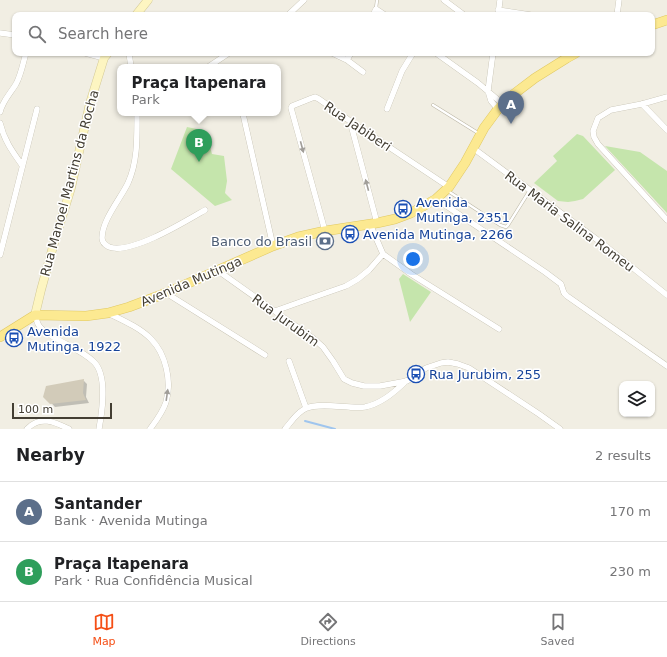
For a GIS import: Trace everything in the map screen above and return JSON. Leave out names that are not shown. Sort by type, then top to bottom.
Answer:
[{"type":"main road","points":[[138,12],[148,0]]},
{"type":"main road","points":[[655,24],[667,20]]},
{"type":"main road","name":"Rua Manoel Martins da Rocha","points":[[35,315],[52,250],[71,188],[90,103],[106,56]]},
{"type":"main road","name":"Avenida Mutinga","points":[[35,315],[86,316],[108,313],[166,293],[273,246],[298,237],[325,231],[374,224],[411,213],[436,199],[447,188],[465,163],[481,134],[500,107],[534,78],[571,56]]},
{"type":"main road","points":[[0,337],[35,315]]},
{"type":"street","points":[[291,12],[304,0]]},
{"type":"street","points":[[444,0],[460,12]]},
{"type":"street","points":[[498,12],[500,0]]},
{"type":"street","points":[[617,12],[619,0]]},
{"type":"street","points":[[374,12],[376,9],[380,12]]},
{"type":"street","points":[[0,33],[12,35]]},
{"type":"street","points":[[0,112],[3,101],[16,85],[25,56]]},
{"type":"street","points":[[212,64],[224,56]]},
{"type":"street","points":[[338,56],[347,60],[363,72]]},
{"type":"street","points":[[347,60],[350,56]]},
{"type":"street","points":[[386,109],[402,71],[411,56]]},
{"type":"street","points":[[440,56],[488,91]]},
{"type":"street","points":[[493,56],[488,91],[491,101],[500,107]]},
{"type":"street","name":"Rua Jabiberi","points":[[325,231],[292,109],[292,106],[315,97],[447,188]]},
{"type":"street","points":[[667,97],[611,110],[598,118],[593,131],[594,137],[598,144],[667,220]]},
{"type":"street","points":[[642,104],[667,130]]},
{"type":"street","points":[[0,255],[37,109]]},
{"type":"street","points":[[137,116],[136,154],[133,170],[129,182],[109,216],[103,234],[103,242],[107,246],[113,248],[131,246],[157,236],[205,210]]},
{"type":"street","points":[[243,116],[273,246]]},
{"type":"street","points":[[350,121],[374,224],[383,254],[411,274],[499,329]]},
{"type":"street","points":[[0,123],[5,140],[22,165]]},
{"type":"street","name":"Rua Maria Salina Romeu","points":[[473,148],[603,244],[667,295]]},
{"type":"street","points":[[436,199],[545,272],[560,284],[567,296],[667,366]]},
{"type":"street","points":[[275,311],[346,286],[369,270],[383,254]]},
{"type":"street","name":"Rua Jurubim","points":[[217,270],[323,347],[344,379],[348,382],[364,386],[380,386],[407,381],[426,368],[441,363],[448,362],[458,364],[469,368],[559,429]]},
{"type":"street","points":[[166,293],[264,355]]},
{"type":"street","points":[[108,313],[134,327],[150,338],[158,348],[163,360],[167,375],[168,391],[166,404],[150,429]]},
{"type":"street","points":[[35,315],[38,325],[45,332],[83,354],[95,363],[98,368],[102,387],[101,416],[98,429]]},
{"type":"street","points":[[289,361],[306,408]]},
{"type":"street","points":[[285,429],[296,416],[306,408],[322,406],[353,408],[367,406],[394,393],[407,381]]},
{"type":"street","points":[[27,429],[33,423],[48,420],[56,422],[69,429]]},
{"type":"lane","points":[[376,9],[377,0]]},
{"type":"lane","points":[[433,105],[481,134]]},
{"type":"lane","points":[[447,188],[500,225],[506,227],[530,190]]},
{"type":"green space","points":[[187,127],[206,131],[212,154],[224,156],[227,181],[225,193],[232,200],[215,206],[171,169]]},
{"type":"green space","points":[[577,134],[583,136],[615,170],[583,199],[568,202],[558,201],[534,183],[557,161],[553,156]]},
{"type":"green space","points":[[605,146],[640,152],[667,171],[667,213]]},
{"type":"green space","points":[[403,274],[431,292],[410,322],[399,279]]},
{"type":"building","points":[[84,379],[83,393],[86,400],[50,404],[43,397],[46,386]]},
{"type":"waterway","points":[[305,421],[335,429]]},
{"type":"place","name":"Santander","points":[[511,124]]},
{"type":"place","name":"Praça Itapenara","points":[[199,162]]},
{"type":"place","name":"Avenida Mutinga, 2351","points":[[403,209]]},
{"type":"place","name":"Avenida Mutinga, 2266","points":[[350,234]]},
{"type":"place","name":"Banco do Brasil","points":[[325,241]]},
{"type":"place","name":"Avenida Mutinga, 1922","points":[[14,338]]},
{"type":"place","name":"Rua Jurubim, 255","points":[[416,374]]}]
